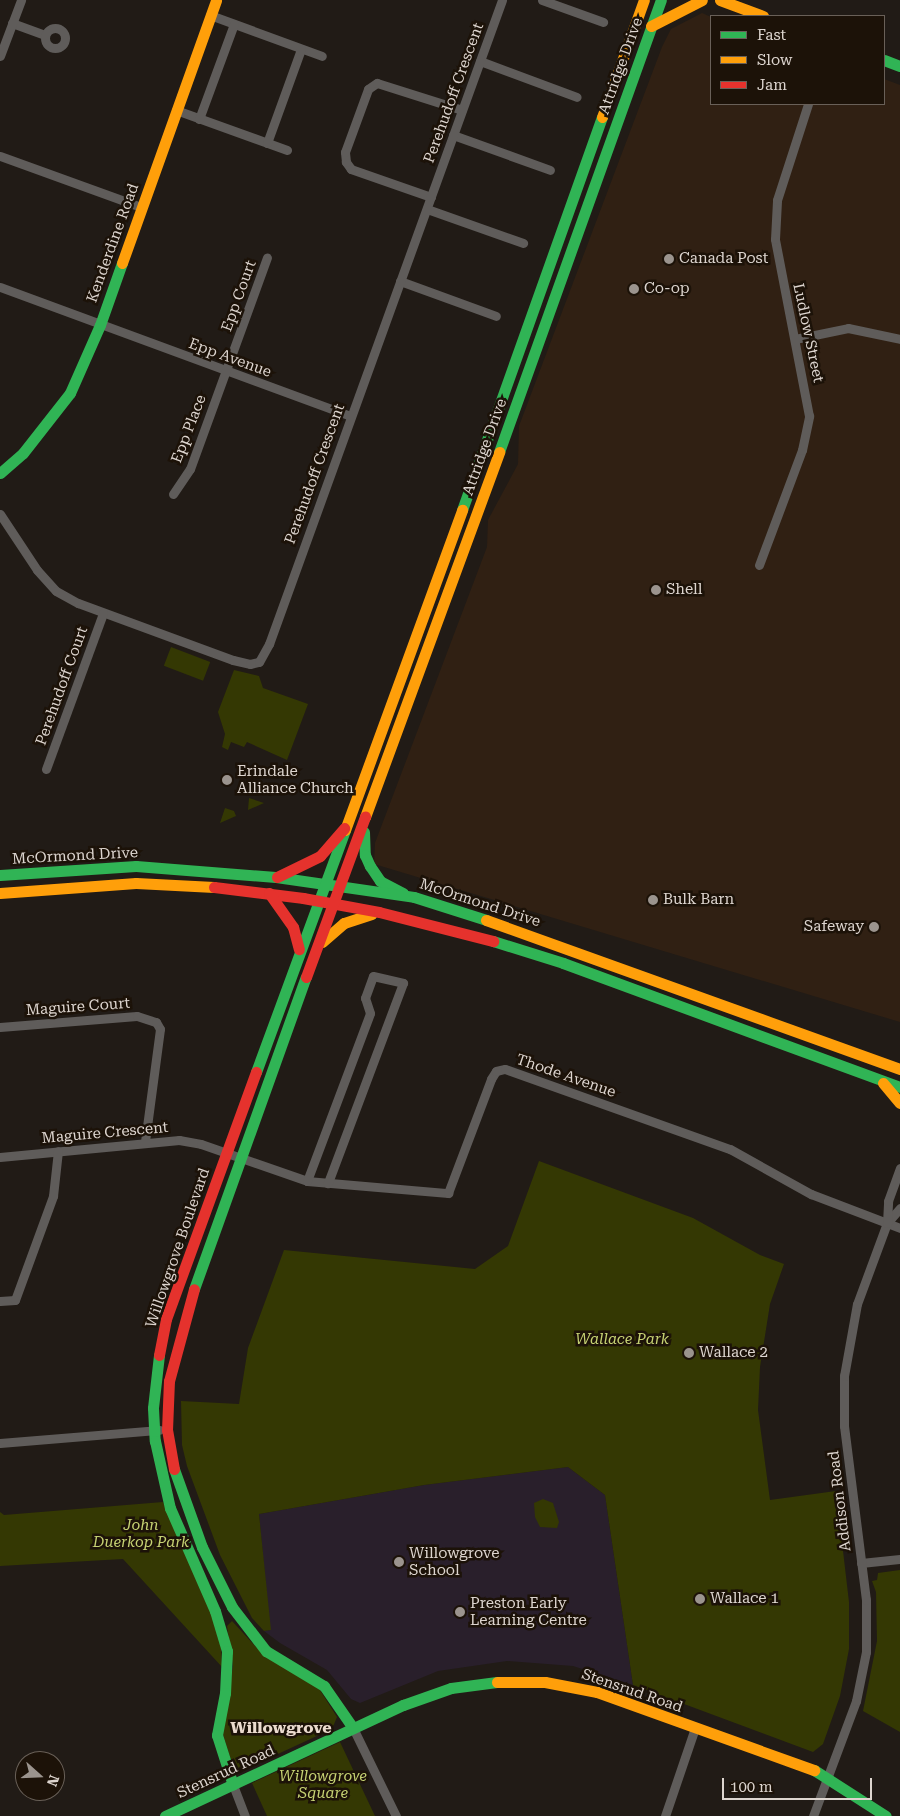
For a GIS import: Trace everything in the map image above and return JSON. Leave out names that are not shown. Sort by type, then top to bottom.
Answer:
[{"type":"main road","name":"Kenderdine Road","points":[[0,473],[23,453],[70,393],[100,325],[216,0]]},
{"type":"main road","name":"Attridge Drive","points":[[335,904],[661,0]]},
{"type":"main road","points":[[651,26],[702,0]]},
{"type":"main road","points":[[720,0],[760,15]]},
{"type":"main road","name":"Attridge Drive","points":[[318,900],[640,3]]},
{"type":"main road","points":[[885,60],[900,66]]},
{"type":"main road","points":[[364,822],[364,843],[370,866],[380,880],[414,897]]},
{"type":"main road","points":[[276,877],[320,856],[333,837],[344,828]]},
{"type":"main road","name":"McOrmond Drive","points":[[0,875],[136,866],[276,877],[324,886],[414,897],[534,936],[900,1069]]},
{"type":"main road","name":"McOrmond Drive","points":[[0,892],[136,883],[269,893],[379,912],[472,935],[636,991],[900,1087]]},
{"type":"main road","points":[[269,893],[294,927],[299,950]]},
{"type":"main road","name":"Willowgrove Boulevard","points":[[233,1784],[217,1735],[228,1668],[225,1643],[215,1611],[170,1508],[154,1430],[155,1372],[166,1319],[318,900]]},
{"type":"main road","name":"Willowgrove Boulevard","points":[[335,904],[315,952],[240,1157],[176,1347],[169,1381],[168,1430],[175,1475],[185,1506],[238,1617],[266,1651],[324,1686],[353,1728]]},
{"type":"main road","points":[[315,952],[337,928],[358,917],[379,912]]},
{"type":"main road","points":[[636,991],[667,985]]},
{"type":"main road","points":[[884,1063],[900,1062]]},
{"type":"main road","points":[[880,1080],[900,1103]]},
{"type":"main road","name":"Stensrud Road","points":[[165,1816],[353,1728],[451,1688],[507,1681],[582,1688],[695,1728],[828,1777],[886,1816]]},
{"type":"street","points":[[0,56],[21,0]]},
{"type":"street","name":"Perehudoff Crescent","points":[[0,514],[37,570],[56,591],[103,613],[244,664],[259,662],[269,644],[502,0]]},
{"type":"street","points":[[542,0],[603,22]]},
{"type":"street","points":[[210,15],[322,56]]},
{"type":"street","points":[[12,23],[45,35]]},
{"type":"street","points":[[199,119],[234,24]]},
{"type":"street","points":[[267,143],[301,49]]},
{"type":"street","points":[[480,61],[577,96]]},
{"type":"street","points":[[431,197],[351,169],[346,162],[345,152],[368,89],[377,83],[462,110]]},
{"type":"street","name":"Ludlow Street","points":[[759,565],[798,462],[809,416],[775,238],[779,192],[808,105]]},
{"type":"street","points":[[176,110],[287,150]]},
{"type":"street","points":[[453,135],[550,170]]},
{"type":"street","points":[[0,156],[141,207]]},
{"type":"street","points":[[427,209],[523,243]]},
{"type":"street","name":"Epp Court","points":[[226,371],[267,258]]},
{"type":"street","points":[[400,281],[496,316]]},
{"type":"street","name":"Epp Avenue","points":[[0,287],[351,416]]},
{"type":"street","points":[[794,339],[848,328],[900,339]]},
{"type":"street","name":"Epp Place","points":[[173,494],[190,469],[226,371]]},
{"type":"street","name":"Perehudoff Court","points":[[46,769],[103,613]]},
{"type":"street","points":[[307,1181],[370,1013],[365,998],[373,976],[402,983],[328,1184]]},
{"type":"street","name":"Maguire Court","points":[[0,1026],[137,1016],[156,1022],[160,1029],[145,1141]]},
{"type":"street","name":"Thode Avenue","points":[[240,1157],[307,1181],[448,1193],[491,1079],[496,1072],[505,1069],[730,1149],[811,1194],[887,1223]]},
{"type":"street","name":"Maguire Crescent","points":[[0,1157],[145,1141],[179,1140],[240,1157]]},
{"type":"street","points":[[0,1301],[15,1300],[54,1196],[58,1151]]},
{"type":"street","name":"Addison Road","points":[[814,1816],[863,1674],[867,1630],[844,1426],[844,1376],[857,1304],[887,1223],[888,1201],[900,1168]]},
{"type":"street","name":"Addison Road","points":[[887,1223],[900,1208]]},
{"type":"street","points":[[887,1223],[900,1228]]},
{"type":"street","points":[[0,1443],[168,1430]]},
{"type":"street","points":[[861,1564],[900,1559]]},
{"type":"street","points":[[353,1728],[396,1816]]},
{"type":"street","points":[[665,1816],[695,1728]]},
{"type":"street","points":[[233,1784],[245,1816]]},
{"type":"shaded area","points":[[702,13],[710,17],[710,105],[885,105],[885,79],[900,85],[900,1022],[374,864],[375,843],[487,547],[488,520],[518,464],[519,426],[662,47],[671,29]]},
{"type":"shaded area","points":[[568,1467],[605,1495],[633,1685],[573,1666],[507,1661],[438,1671],[360,1703],[351,1699],[327,1670],[280,1643],[264,1631],[270,1630],[259,1514],[424,1485]]},
{"type":"green space","points":[[171,647],[210,662],[203,681],[164,666]]},
{"type":"green space","points":[[234,670],[259,676],[263,688],[308,704],[287,760],[247,742],[244,747],[231,742],[228,750],[222,747],[225,734],[218,712]]},
{"type":"green space","points":[[249,798],[264,803],[248,810]]},
{"type":"green space","points":[[225,808],[234,811],[236,816],[220,823]]},
{"type":"green space","name":"Wallace Park","points":[[539,1161],[693,1218],[760,1255],[784,1264],[770,1304],[760,1367],[758,1410],[770,1500],[836,1491],[849,1602],[849,1649],[840,1696],[823,1744],[813,1752],[633,1685],[605,1495],[568,1467],[424,1485],[259,1514],[271,1630],[264,1631],[252,1618],[220,1555],[187,1466],[182,1445],[181,1401],[239,1404],[248,1348],[284,1250],[475,1269],[508,1246]]},
{"type":"green space","points":[[543,1499],[553,1503],[559,1522],[557,1528],[540,1527],[535,1517],[534,1503]]},
{"type":"green space","name":"John Duerkop Park","points":[[163,1502],[213,1617],[221,1647],[222,1667],[123,1559],[0,1566],[0,1512],[4,1515]]},
{"type":"green space","points":[[900,1570],[900,1732],[863,1711],[877,1641],[876,1592],[872,1581],[877,1580],[878,1573]]},
{"type":"green space","points":[[232,1621],[256,1647],[318,1687],[337,1717],[332,1729],[243,1770],[236,1767],[230,1757],[223,1734],[233,1666],[227,1626]]},
{"type":"green space","name":"Willowgrove Square","points":[[340,1742],[375,1816],[267,1816],[252,1783]]},
{"type":"traffic: fast","points":[[499,452],[661,0]]},
{"type":"traffic: fast","points":[[885,60],[900,66]]},
{"type":"traffic: fast","points":[[462,510],[602,117]]},
{"type":"traffic: fast","points":[[0,473],[23,453],[70,393],[100,325],[122,263]]},
{"type":"traffic: fast","points":[[256,1072],[345,830]]},
{"type":"traffic: fast","points":[[364,832],[365,855],[370,866],[380,881],[403,893]]},
{"type":"traffic: fast","points":[[0,875],[136,866],[276,877],[414,897],[486,920]]},
{"type":"traffic: fast","points":[[493,941],[563,963],[900,1087]]},
{"type":"traffic: fast","points":[[194,1289],[306,977]]},
{"type":"traffic: fast","points":[[159,1355],[153,1408],[155,1441],[170,1508],[215,1611],[227,1651],[225,1693],[217,1735],[233,1785]]},
{"type":"traffic: fast","points":[[174,1469],[202,1547],[232,1607],[266,1651],[324,1686],[353,1728]]},
{"type":"traffic: fast","points":[[165,1816],[403,1705],[451,1688],[497,1682]]},
{"type":"traffic: fast","points":[[814,1770],[886,1816]]},
{"type":"traffic: slow","points":[[122,263],[216,0]]},
{"type":"traffic: slow","points":[[602,117],[644,0]]},
{"type":"traffic: slow","points":[[651,26],[702,0]]},
{"type":"traffic: slow","points":[[720,0],[760,15]]},
{"type":"traffic: slow","points":[[365,817],[499,452]]},
{"type":"traffic: slow","points":[[345,830],[462,510]]},
{"type":"traffic: slow","points":[[0,893],[136,883],[214,887]]},
{"type":"traffic: slow","points":[[322,942],[344,923],[372,914]]},
{"type":"traffic: slow","points":[[486,920],[900,1069]]},
{"type":"traffic: slow","points":[[883,1083],[900,1103]]},
{"type":"traffic: slow","points":[[497,1682],[545,1682],[597,1692],[814,1770]]},
{"type":"traffic: jam","points":[[306,977],[365,817]]},
{"type":"traffic: jam","points":[[277,877],[320,856],[344,828]]},
{"type":"traffic: jam","points":[[214,887],[303,898],[379,912],[493,941]]},
{"type":"traffic: jam","points":[[269,893],[293,927],[299,949]]},
{"type":"traffic: jam","points":[[159,1355],[166,1319],[256,1072]]},
{"type":"traffic: jam","points":[[174,1469],[167,1430],[169,1381],[194,1289]]},
{"type":"place","name":"Canada Post","points":[[669,259]]},
{"type":"place","name":"Co-op","points":[[634,289]]},
{"type":"place","name":"Shell","points":[[656,590]]},
{"type":"place","name":"Erindale Alliance Church","points":[[227,780]]},
{"type":"place","name":"Bulk Barn","points":[[653,900]]},
{"type":"place","name":"Safeway","points":[[874,927]]},
{"type":"place","name":"Wallace 2","points":[[689,1353]]},
{"type":"place","name":"Willowgrove School","points":[[399,1562]]},
{"type":"place","name":"Wallace 1","points":[[700,1599]]},
{"type":"place","name":"Preston Early Learning Centre","points":[[460,1612]]},
{"type":"district","name":"Willowgrove","points":[[281,1728]]}]
